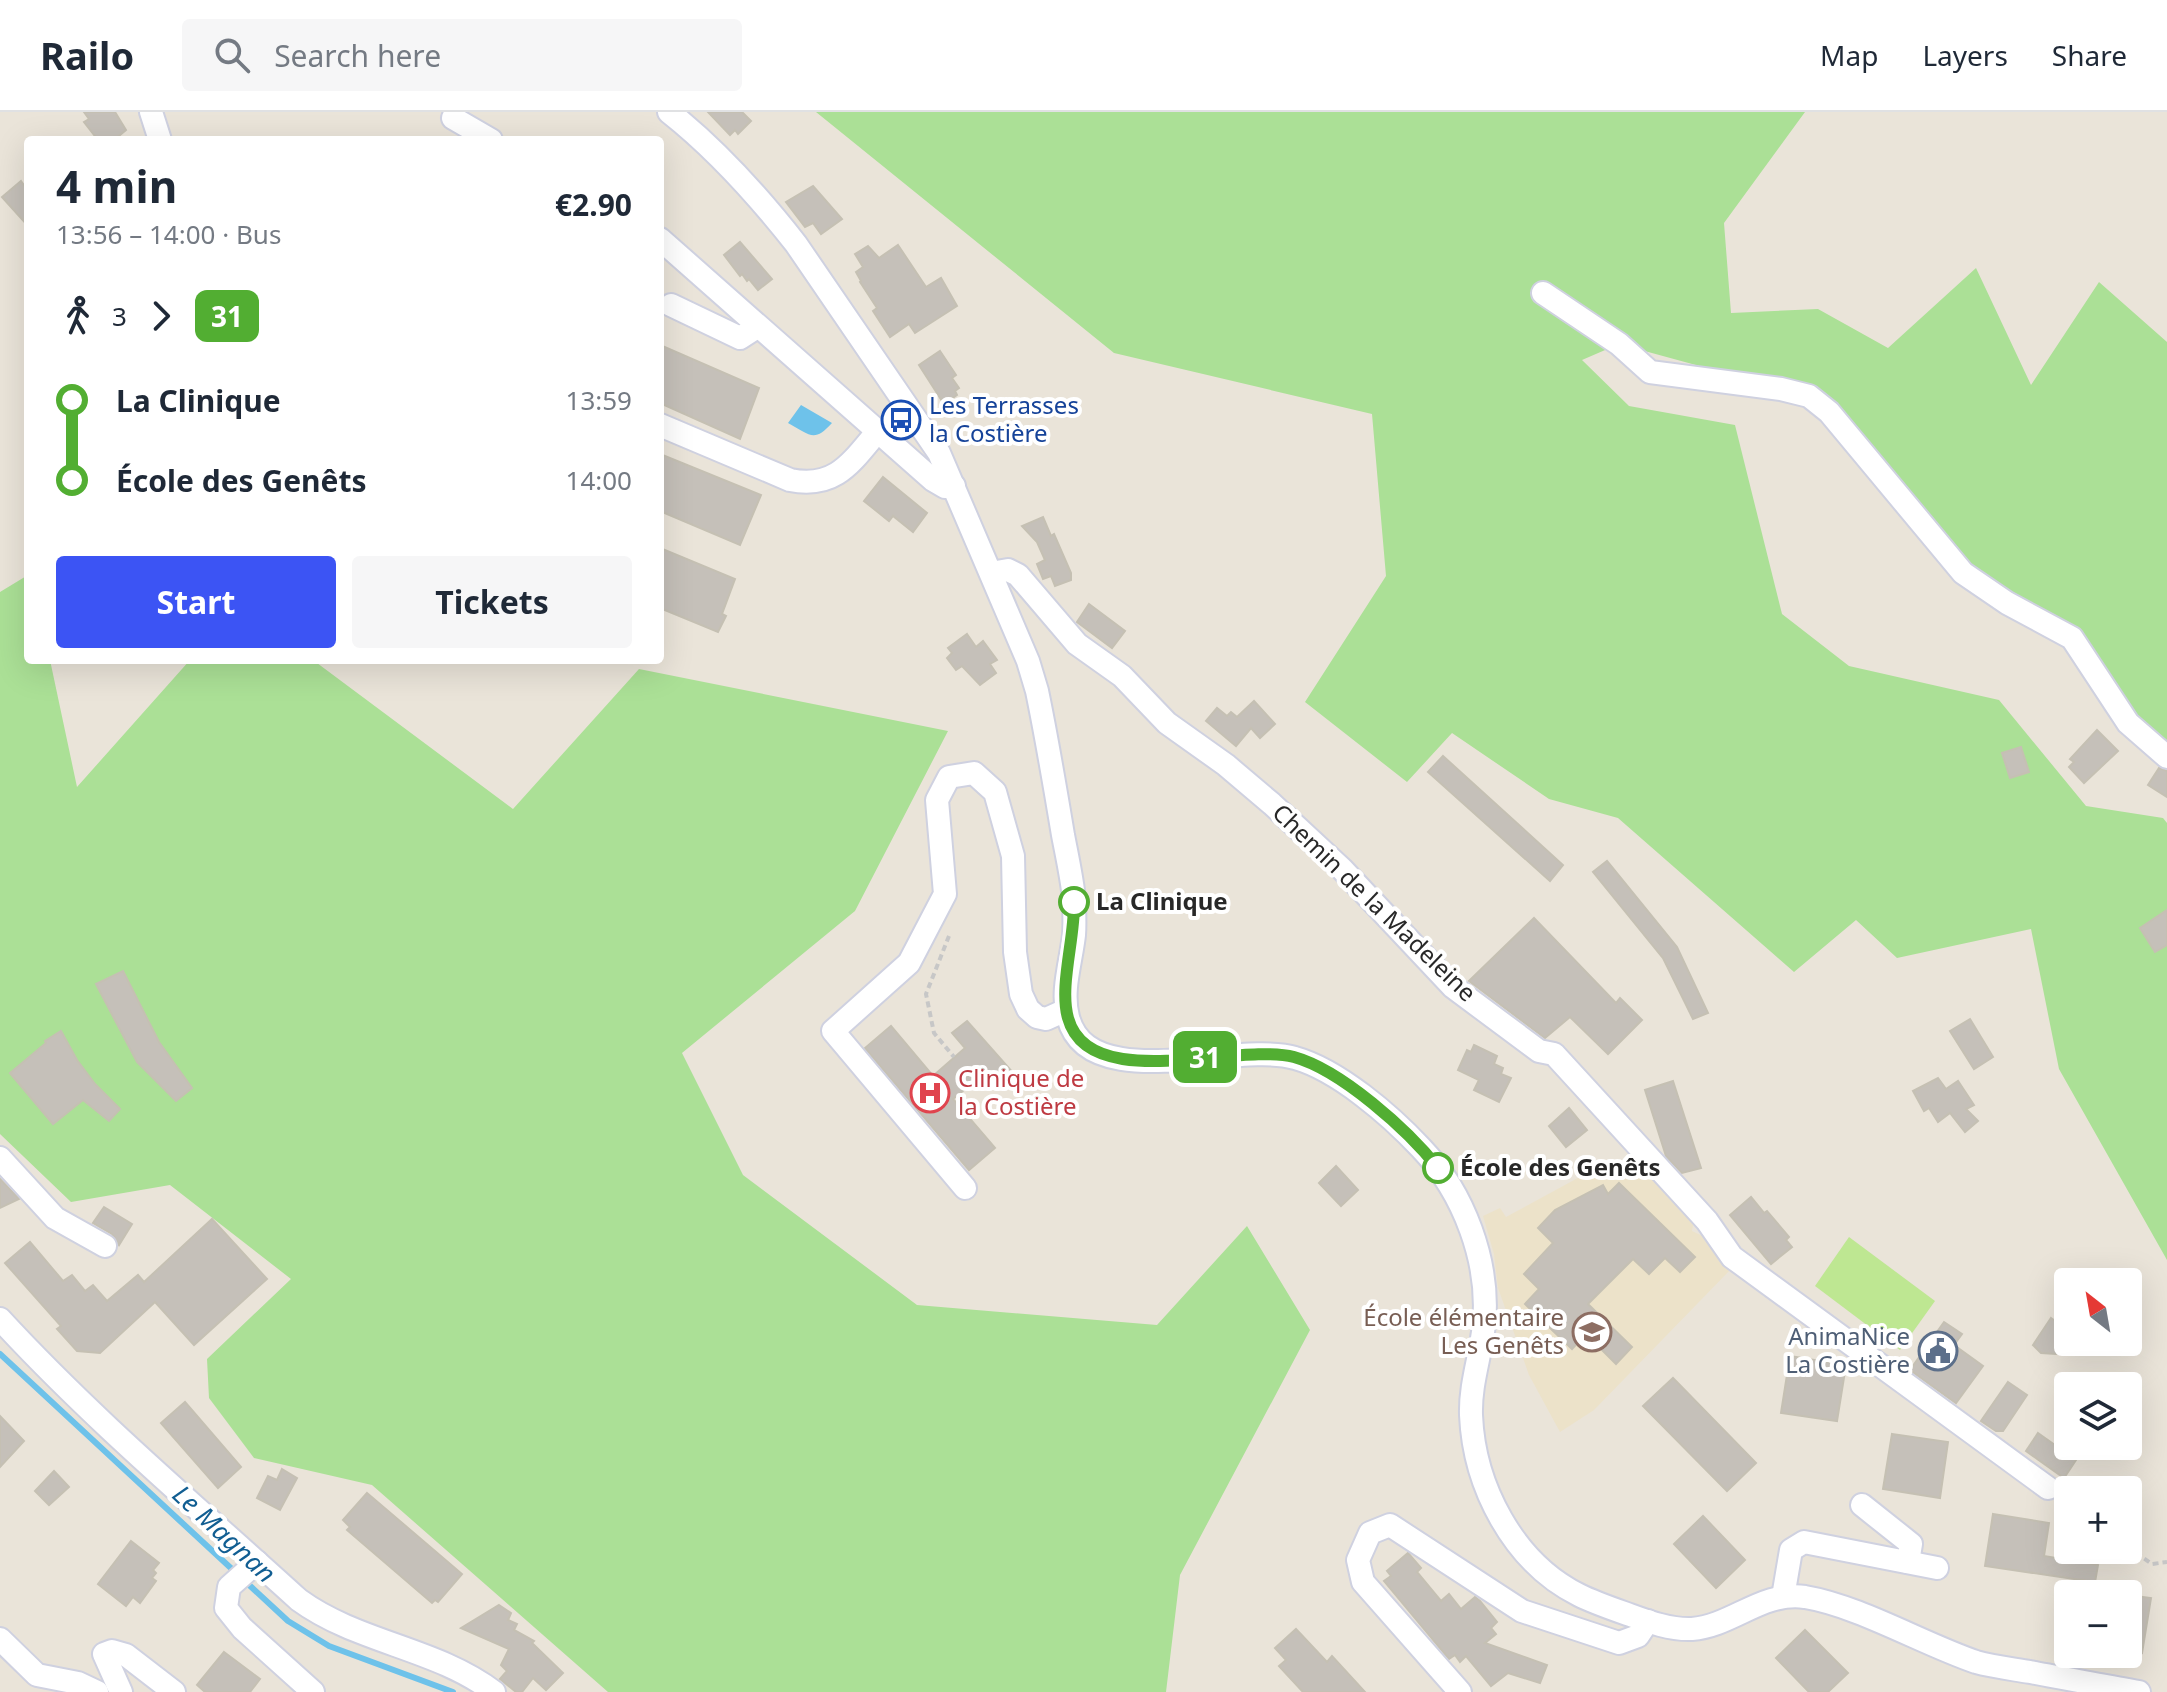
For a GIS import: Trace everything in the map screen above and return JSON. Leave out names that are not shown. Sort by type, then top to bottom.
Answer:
[{"type":"street","points":[[151,112],[159,136]]},
{"type":"street","points":[[669,112],[690,129],[778,220],[914,414],[939,453],[954,486],[1033,677],[1050,754],[1074,900],[1074,936],[1066,987],[1066,1010],[1079,1039],[1094,1051],[1112,1058],[1139,1062],[1245,1053],[1283,1055],[1306,1062],[1350,1087],[1391,1120],[1424,1151],[1450,1185],[1462,1209],[1480,1267],[1484,1324],[1471,1413],[1477,1460],[1493,1505],[1518,1544],[1558,1582],[1576,1594],[1673,1628],[1699,1628],[1783,1597],[1808,1598],[1826,1602],[1981,1663],[2139,1692]]},
{"type":"street","points":[[453,118],[484,136]]},
{"type":"street","points":[[664,243],[938,484],[954,486]]},
{"type":"street","points":[[1543,293],[1619,344],[1650,372],[1781,389],[1809,396],[1829,412],[1963,573],[2007,603],[2072,638],[2128,723],[2167,757]]},
{"type":"street","points":[[671,305],[740,338],[757,327]]},
{"type":"street","points":[[664,427],[790,480],[808,483],[824,481],[838,473],[852,462],[877,432]]},
{"type":"street","name":"Chemin de la Madeleine","points":[[991,573],[1008,570],[1018,575],[1077,644],[1122,676],[1167,723],[1226,765],[1342,869],[1453,987],[1539,1051],[1554,1054],[1707,1221],[1732,1257],[2048,1488]]},
{"type":"street","points":[[965,1188],[833,1031],[909,963],[945,894],[937,800],[949,777],[974,773],[995,792],[1013,856],[1015,952],[1021,994],[1028,1009],[1037,1017],[1046,1019],[1066,1010]]},
{"type":"street","points":[[0,1158],[55,1218],[105,1246]]},
{"type":"street","points":[[0,1319],[44,1366],[251,1566],[318,1614],[476,1678],[494,1692]]},
{"type":"street","points":[[1862,1505],[1911,1544],[1908,1562]]},
{"type":"street","points":[[1460,1692],[1363,1582],[1358,1560],[1370,1533],[1390,1525],[1522,1611],[1619,1643],[1638,1636],[1648,1621]]},
{"type":"street","points":[[1783,1597],[1791,1550],[1804,1542],[1937,1568]]},
{"type":"street","points":[[251,1566],[229,1587],[226,1608],[242,1628],[313,1692]]},
{"type":"street","points":[[0,1639],[37,1675],[78,1683],[97,1692]]},
{"type":"street","points":[[121,1692],[104,1654],[112,1651],[126,1655],[174,1692]]},
{"type":"path","points":[[938,908],[956,915],[926,994],[934,1033],[954,1057]]},
{"type":"path","points":[[2142,1557],[2152,1564],[2167,1562]]},
{"type":"shaded area","name":"École élémentaire Les Genêts","points":[[1639,1151],[1694,1219],[1692,1231],[1715,1242],[1733,1267],[1594,1410],[1560,1432],[1529,1375],[1498,1288],[1494,1254],[1483,1216],[1500,1208],[1506,1217],[1587,1173],[1601,1173]]},
{"type":"green space","points":[[816,112],[1805,112],[1724,223],[1731,313],[1818,309],[1888,348],[1976,268],[2031,385],[2099,282],[2167,342],[2167,757],[2072,639],[2007,603],[1809,396],[1619,344],[1582,360],[1629,406],[1735,425],[1782,614],[1849,666],[1999,700],[2086,806],[2163,818],[2167,823],[2167,1260],[2059,1069],[2031,929],[1897,958],[1856,920],[1794,972],[1618,818],[1549,799],[1452,733],[1407,782],[1305,702],[1386,576],[1372,414],[1114,353]]},
{"type":"green space","points":[[24,577],[24,664],[51,664],[77,787],[186,664],[318,664],[513,809],[639,669],[948,731],[855,911],[682,1053],[743,1175],[917,1305],[1157,1325],[1247,1226],[1310,1330],[1180,1575],[1166,1692],[608,1692],[372,1485],[254,1458],[209,1398],[207,1359],[291,1279],[170,1185],[71,1202],[0,1134],[0,592]]},
{"type":"green space","points":[[1849,1237],[1935,1301],[1900,1350],[1815,1286]]},
{"type":"water","points":[[801,405],[832,423],[821,433],[812,435],[788,423]]},
{"type":"building","points":[[84,112],[115,112],[126,130],[119,136],[95,136],[84,122],[89,119]]},
{"type":"building","points":[[708,112],[742,112],[751,121],[738,134],[735,130],[730,135]]},
{"type":"building","points":[[21,181],[24,185],[24,222],[2,197]]},
{"type":"building","points":[[813,186],[842,219],[821,234],[813,223],[805,227],[786,202]]},
{"type":"building","points":[[740,242],[772,279],[758,290],[749,279],[747,281],[742,274],[740,276],[724,255]]},
{"type":"building","points":[[898,245],[926,287],[941,278],[957,306],[915,333],[909,324],[890,337],[873,311],[877,308],[860,282],[856,272],[863,267],[855,254],[868,246],[879,258]]},
{"type":"building","points":[[664,347],[759,388],[740,439],[664,405]]},
{"type":"building","points":[[940,351],[956,375],[952,378],[959,388],[955,391],[957,395],[944,404],[919,365]]},
{"type":"building","points":[[664,456],[761,495],[740,545],[664,513]]},
{"type":"building","points":[[883,477],[927,513],[913,532],[893,516],[889,521],[864,501]]},
{"type":"building","points":[[1043,517],[1071,573],[1071,580],[1055,586],[1051,576],[1043,579],[1037,564],[1045,560],[1037,542],[1022,526]]},
{"type":"building","points":[[664,550],[735,579],[722,614],[726,616],[718,632],[664,610]]},
{"type":"building","points":[[1089,604],[1125,631],[1112,648],[1077,622]]},
{"type":"building","points":[[967,634],[976,647],[983,641],[997,660],[990,664],[996,673],[980,685],[962,666],[956,670],[947,658],[952,653],[948,648]]},
{"type":"building","points":[[1254,701],[1275,724],[1260,738],[1251,728],[1236,746],[1206,721],[1217,708],[1227,716],[1231,712],[1237,717]]},
{"type":"building","points":[[2097,730],[2118,751],[2084,783],[2069,767],[2074,762],[2070,759]]},
{"type":"building","points":[[2021,747],[2029,772],[2010,778],[2002,753]]},
{"type":"building","points":[[1443,756],[1563,865],[1550,881],[1428,772]]},
{"type":"building","points":[[2159,768],[2167,771],[2167,797],[2148,785]]},
{"type":"building","points":[[1607,861],[1677,947],[1708,1013],[1693,1019],[1663,958],[1593,872]]},
{"type":"building","points":[[2167,910],[2167,945],[2155,952],[2140,928]]},
{"type":"building","points":[[1534,918],[1616,1003],[1620,998],[1642,1020],[1608,1054],[1570,1017],[1545,1038],[1469,981]]},
{"type":"building","points":[[123,971],[159,1042],[192,1088],[176,1101],[137,1062],[96,984]]},
{"type":"building","points":[[1970,1019],[1993,1057],[1974,1069],[1950,1031]]},
{"type":"building","name":"Clinique de la Costière","points":[[967,1021],[1014,1074],[999,1087],[986,1072],[953,1099],[995,1148],[969,1170],[865,1048],[891,1026],[933,1076],[965,1048],[952,1033]]},
{"type":"building","points":[[61,1031],[95,1084],[120,1109],[109,1121],[83,1100],[53,1124],[10,1073],[45,1041]]},
{"type":"building","points":[[1474,1045],[1497,1056],[1494,1064],[1503,1068],[1501,1074],[1511,1078],[1499,1102],[1474,1090],[1479,1080],[1458,1070],[1467,1050],[1471,1052]]},
{"type":"building","points":[[1938,1078],[1946,1089],[1958,1081],[1974,1105],[1966,1109],[1978,1121],[1965,1132],[1950,1113],[1938,1122],[1929,1108],[1924,1111],[1913,1091]]},
{"type":"building","points":[[1673,1081],[1701,1168],[1682,1173],[1666,1156],[1645,1090]]},
{"type":"building","points":[[1569,1108],[1587,1130],[1566,1147],[1549,1126]]},
{"type":"building","points":[[1336,1166],[1358,1190],[1341,1206],[1319,1183]]},
{"type":"building","points":[[0,1179],[19,1199],[0,1208]]},
{"type":"building","points":[[1619,1183],[1695,1257],[1680,1272],[1665,1258],[1649,1274],[1633,1259],[1588,1304],[1632,1347],[1616,1364],[1586,1334],[1572,1349],[1525,1304],[1539,1289],[1524,1274],[1553,1243],[1538,1228],[1555,1210],[1603,1185],[1608,1194]]},
{"type":"building","points":[[1751,1197],[1789,1237],[1786,1240],[1792,1247],[1771,1264],[1730,1215]]},
{"type":"building","points":[[104,1207],[132,1224],[119,1245],[112,1234],[93,1223]]},
{"type":"building","points":[[212,1219],[267,1279],[194,1345],[155,1302],[100,1353],[77,1351],[57,1329],[61,1326],[5,1263],[30,1242],[63,1281],[72,1275],[85,1291],[93,1285],[107,1301],[138,1275],[144,1282]]},
{"type":"building","points":[[2051,1318],[2054,1320],[2054,1354],[2041,1353],[2033,1345]]},
{"type":"building","points":[[1944,1322],[1962,1334],[1954,1345],[1983,1366],[1956,1403],[1910,1370]]},
{"type":"building","points":[[1790,1356],[1846,1365],[1837,1421],[1781,1413]]},
{"type":"building","points":[[1673,1378],[1756,1463],[1727,1491],[1643,1406]]},
{"type":"building","points":[[2008,1382],[2027,1395],[2003,1431],[1996,1431],[1981,1421]]},
{"type":"building","points":[[185,1402],[241,1467],[218,1488],[161,1423]]},
{"type":"building","points":[[0,1416],[24,1441],[0,1467]]},
{"type":"building","points":[[2038,1433],[2054,1444],[2054,1460],[2076,1460],[2065,1476],[2061,1476],[2026,1451]]},
{"type":"building","points":[[1892,1434],[1948,1442],[1940,1498],[1883,1489]]},
{"type":"building","points":[[282,1469],[297,1478],[280,1510],[257,1498],[268,1476],[277,1480]]},
{"type":"building","points":[[54,1471],[69,1487],[49,1505],[35,1491]]},
{"type":"building","points":[[367,1493],[462,1574],[438,1602],[435,1600],[432,1603],[347,1530],[350,1527],[343,1520]]},
{"type":"building","points":[[1993,1514],[2049,1523],[2044,1556],[2054,1558],[2054,1564],[2098,1565],[2095,1580],[1985,1566]]},
{"type":"building","points":[[1703,1516],[1745,1560],[1716,1588],[1674,1544]]},
{"type":"building","points":[[131,1541],[159,1563],[153,1570],[156,1573],[152,1578],[156,1581],[140,1603],[133,1597],[126,1606],[98,1584]]},
{"type":"building","points":[[1408,1553],[1421,1568],[1417,1572],[1441,1601],[1449,1594],[1461,1609],[1475,1597],[1480,1601],[1497,1622],[1491,1628],[1496,1634],[1485,1643],[1547,1665],[1540,1683],[1508,1673],[1491,1686],[1466,1656],[1460,1662],[1455,1655],[1449,1659],[1384,1581],[1391,1576],[1387,1571]]},
{"type":"building","points":[[2142,1597],[2151,1598],[2142,1653]]},
{"type":"building","points":[[499,1605],[511,1613],[508,1620],[517,1624],[514,1630],[534,1641],[532,1643],[563,1673],[546,1690],[533,1678],[522,1692],[516,1692],[500,1679],[507,1671],[501,1665],[509,1649],[461,1628]]},
{"type":"building","points":[[1296,1629],[1327,1662],[1332,1656],[1365,1692],[1303,1692],[1279,1666],[1286,1660],[1275,1648]]},
{"type":"building","points":[[1805,1630],[1848,1673],[1828,1692],[1809,1692],[1776,1658]]},
{"type":"building","points":[[224,1652],[260,1679],[250,1692],[205,1692],[197,1685]]},
{"type":"waterway","name":"Le Magnan","points":[[0,1354],[288,1621],[329,1646],[453,1692]]},
{"type":"bus line","name":"31","points":[[1074,902],[1074,936],[1066,987],[1066,1010],[1072,1029],[1086,1046],[1112,1058],[1139,1062],[1245,1053],[1298,1058],[1350,1087],[1412,1138],[1438,1168]]},
{"type":"place","name":"Les Terrasses la Costière","points":[[901,420]]},
{"type":"place","name":"La Clinique","points":[[1074,902]]},
{"type":"place","name":"Clinique de la Costière","points":[[930,1093]]},
{"type":"place","name":"École des Genêts","points":[[1438,1168]]},
{"type":"place","name":"École élémentaire Les Genêts","points":[[1592,1332]]},
{"type":"place","name":"AnimaNice La Costière","points":[[1938,1351]]}]
